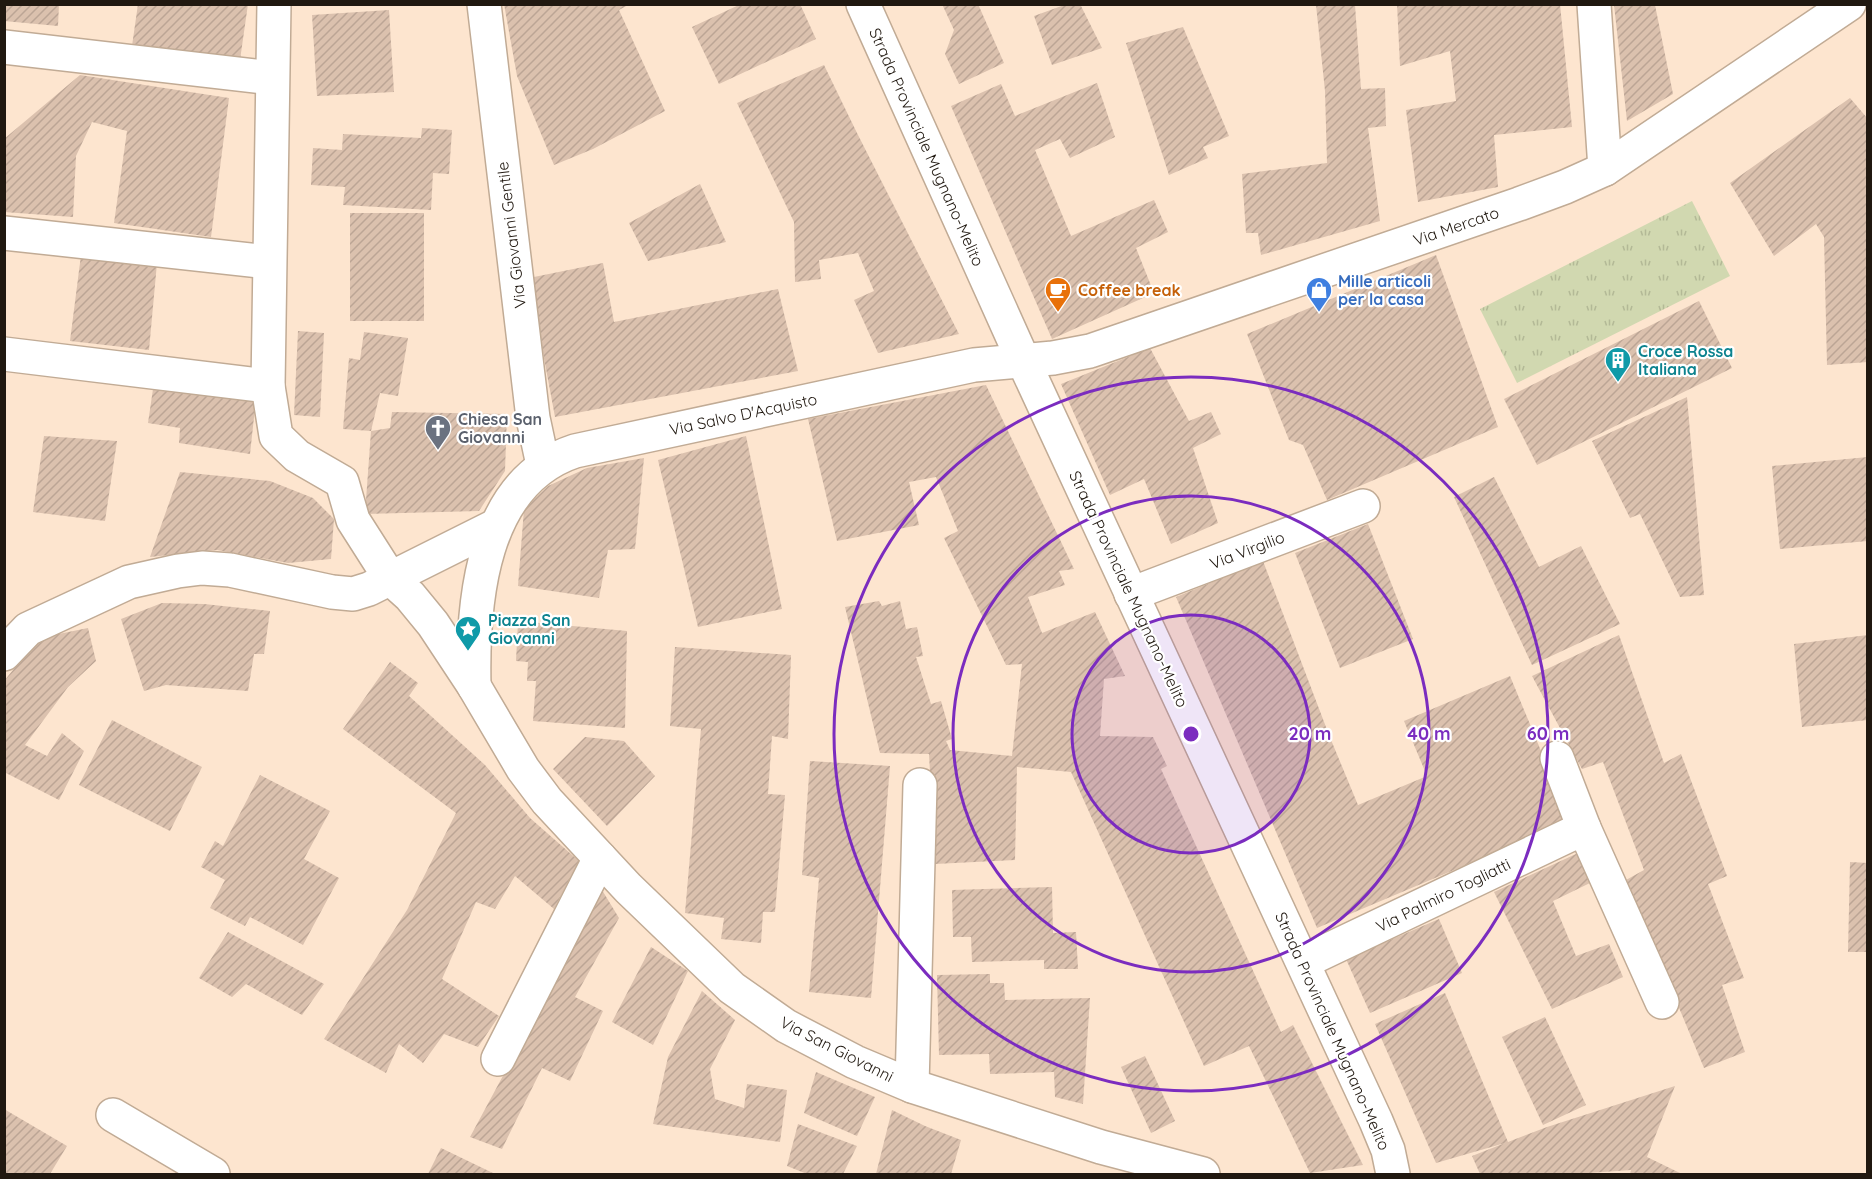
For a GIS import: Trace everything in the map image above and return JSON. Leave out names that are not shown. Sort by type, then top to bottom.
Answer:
[{"type":"street","points":[[274,4],[268,386],[276,436],[297,456],[342,482],[353,520],[390,578],[410,596],[434,624],[474,686]]},
{"type":"street","name":"Via Giovanni Gentile","points":[[484,4],[533,418],[543,465]]},
{"type":"street","name":"Strada Provinciale Mugnano-Melito","points":[[863,4],[1023,360],[1376,1121],[1388,1150],[1393,1174]]},
{"type":"street","points":[[1594,4],[1605,169]]},
{"type":"street","name":"Via Mercato","points":[[1023,360],[1053,358],[1090,351],[1565,187],[1605,169],[1849,4]]},
{"type":"street","points":[[4,47],[272,78]]},
{"type":"street","points":[[4,233],[269,262]]},
{"type":"street","points":[[4,354],[268,386]]},
{"type":"street","name":"Via Salvo D'Acquisto","points":[[495,526],[516,494],[543,465],[559,456],[974,365],[1023,360]]},
{"type":"street","name":"Via Virgilio","points":[[1131,594],[1363,506]]},
{"type":"street","points":[[4,654],[28,629],[129,582],[202,568],[230,570],[332,592],[353,594],[369,589],[495,526]]},
{"type":"street","points":[[474,686],[473,644],[482,566],[495,526]]},
{"type":"street","name":"Via San Giovanni","points":[[474,686],[523,769],[547,801],[628,888],[732,988],[786,1026],[855,1062],[912,1086],[1101,1147],[1203,1174]]},
{"type":"street","points":[[1557,758],[1584,828],[1662,1002]]},
{"type":"street","points":[[912,1086],[920,785]]},
{"type":"street","name":"Via Palmiro Togliatti","points":[[1302,962],[1584,828]]},
{"type":"street","points":[[498,1059],[600,858]]},
{"type":"street","points":[[113,1115],[213,1174]]},
{"type":"green space","points":[[1692,201],[1730,276],[1517,383],[1480,309]]},
{"type":"building","points":[[4,4],[59,4],[58,26],[4,21]]},
{"type":"building","points":[[138,4],[248,4],[240,60],[132,46]]},
{"type":"building","points":[[504,4],[630,4],[619,10],[665,111],[593,149],[554,165],[517,76]]},
{"type":"building","points":[[741,4],[800,4],[816,39],[719,84],[692,27]]},
{"type":"building","points":[[942,4],[978,4],[1004,63],[959,84],[945,54],[954,30]]},
{"type":"building","points":[[1067,4],[1080,4],[1102,48],[1052,65],[1034,16]]},
{"type":"building","points":[[1397,4],[1560,4],[1572,127],[1494,135],[1498,187],[1418,202],[1406,110],[1456,101],[1450,51],[1400,66]]},
{"type":"building","points":[[1316,5],[1355,5],[1361,89],[1385,88],[1386,126],[1368,128],[1380,221],[1261,255],[1258,233],[1246,233],[1242,174],[1327,163],[1325,91]]},
{"type":"building","points":[[1614,5],[1655,5],[1673,94],[1627,121]]},
{"type":"building","points":[[389,10],[394,92],[317,96],[312,15]]},
{"type":"building","points":[[1183,27],[1229,136],[1203,147],[1208,158],[1169,175],[1126,43]]},
{"type":"building","points":[[824,65],[959,334],[878,353],[854,300],[874,291],[858,253],[819,260],[821,279],[795,282],[794,222],[737,103]]},
{"type":"building","points":[[80,75],[229,98],[211,237],[114,223],[127,131],[92,122],[76,156],[73,217],[4,212],[4,139]]},
{"type":"building","points":[[1097,83],[1115,137],[1070,158],[1060,139],[1035,150],[1071,236],[1154,200],[1168,232],[1136,248],[1154,293],[1052,339],[951,106],[1001,84],[1015,116]]},
{"type":"building","points":[[1850,98],[1868,119],[1868,362],[1827,365],[1824,237],[1816,224],[1774,256],[1730,183]]},
{"type":"building","points":[[422,128],[452,130],[449,174],[433,173],[431,210],[343,205],[345,187],[311,185],[313,148],[342,150],[343,134],[421,138]]},
{"type":"building","points":[[700,184],[726,242],[648,261],[629,223]]},
{"type":"building","points":[[350,213],[424,213],[424,321],[350,321]]},
{"type":"building","points":[[81,255],[157,263],[149,350],[70,341]]},
{"type":"building","points":[[1436,255],[1498,427],[1327,500],[1303,445],[1289,440],[1247,334]]},
{"type":"building","points":[[603,263],[614,322],[778,289],[798,371],[555,417],[529,278]]},
{"type":"building","name":"Croce Rossa Italiana","points":[[1699,301],[1732,368],[1537,465],[1504,399]]},
{"type":"building","points":[[298,331],[324,333],[320,417],[294,415]]},
{"type":"building","points":[[364,332],[408,338],[398,396],[380,393],[371,431],[343,429],[349,358],[360,360]]},
{"type":"building","points":[[1150,348],[1189,421],[1211,412],[1221,434],[1193,448],[1218,523],[1171,544],[1144,479],[1110,495],[1061,384]]},
{"type":"building","points":[[986,385],[1074,569],[1059,571],[1065,585],[1028,597],[1042,633],[1095,612],[1125,676],[1104,679],[1100,736],[1153,737],[1167,766],[1161,769],[1281,1032],[1293,1025],[1363,1165],[1310,1173],[1249,1046],[1204,1066],[1071,772],[1017,767],[1015,860],[935,864],[929,754],[880,753],[845,607],[879,601],[882,606],[900,601],[906,629],[917,627],[923,656],[916,657],[931,704],[941,701],[952,739],[946,741],[950,750],[1012,756],[1022,664],[1006,665],[944,538],[958,531],[936,477],[909,482],[919,525],[837,541],[808,419]]},
{"type":"building","points":[[153,389],[256,399],[250,454],[179,443],[180,428],[148,423]]},
{"type":"building","points":[[1687,397],[1704,595],[1680,597],[1640,514],[1630,518],[1592,441]]},
{"type":"building","name":"Chiesa San Giovanni","points":[[392,412],[507,414],[505,471],[479,511],[365,514],[371,431],[390,428]]},
{"type":"building","points":[[44,436],[117,441],[105,521],[33,512]]},
{"type":"building","points":[[746,436],[782,609],[698,627],[658,460]]},
{"type":"building","points":[[1868,457],[1868,541],[1780,549],[1772,466]]},
{"type":"building","points":[[644,458],[635,549],[608,550],[599,598],[518,586],[524,509],[548,486],[587,468]]},
{"type":"building","points":[[180,472],[270,481],[313,498],[334,519],[331,559],[288,563],[217,550],[150,557]]},
{"type":"building","points":[[1494,477],[1539,567],[1581,546],[1620,624],[1532,665],[1454,497]]},
{"type":"building","points":[[1368,524],[1413,639],[1340,668],[1295,553]]},
{"type":"building","points":[[1263,561],[1358,805],[1427,776],[1404,721],[1510,676],[1570,821],[1317,928],[1176,597]]},
{"type":"building","points":[[162,603],[204,604],[270,611],[264,654],[254,654],[248,691],[166,685],[144,691],[121,619]]},
{"type":"building","points":[[518,621],[627,631],[625,728],[533,721],[536,681],[527,681],[528,662],[516,661]]},
{"type":"building","points":[[88,628],[96,661],[68,687],[25,745],[47,756],[62,733],[84,751],[59,800],[4,772],[4,681],[39,638]]},
{"type":"building","points":[[1619,635],[1664,763],[1681,754],[1727,876],[1708,884],[1744,978],[1722,985],[1745,1052],[1704,1068],[1626,880],[1644,870],[1603,762],[1582,769],[1532,676]]},
{"type":"building","points":[[1868,635],[1868,720],[1802,727],[1794,644]]},
{"type":"building","points":[[675,647],[791,655],[788,739],[772,736],[768,794],[785,795],[775,912],[763,912],[761,943],[721,939],[724,918],[685,913],[701,729],[670,726]]},
{"type":"building","points":[[390,662],[418,683],[409,696],[485,765],[530,818],[579,861],[554,909],[515,876],[495,909],[476,902],[442,979],[499,1016],[478,1047],[444,1034],[423,1063],[399,1044],[386,1073],[324,1039],[407,910],[456,813],[343,729]]},
{"type":"building","points":[[112,720],[202,767],[170,831],[79,785]]},
{"type":"building","points":[[585,737],[624,741],[655,776],[607,826],[553,769]]},
{"type":"building","points":[[810,761],[890,766],[871,998],[809,992],[819,878],[802,875]]},
{"type":"building","points":[[260,775],[330,811],[304,859],[339,878],[303,945],[250,917],[245,926],[210,908],[225,880],[201,867],[215,841],[223,846]]},
{"type":"building","points":[[1578,853],[1590,883],[1553,901],[1576,956],[1609,944],[1623,977],[1552,1009],[1494,892]]},
{"type":"building","points":[[1850,862],[1868,863],[1868,952],[1848,952]]},
{"type":"building","points":[[1052,887],[1053,933],[1076,932],[1078,969],[1044,969],[1044,960],[972,962],[971,937],[953,937],[952,890]]},
{"type":"building","points":[[602,890],[619,918],[575,997],[603,1011],[570,1081],[542,1068],[502,1149],[470,1137],[552,985]]},
{"type":"building","points":[[1439,919],[1462,973],[1370,1013],[1346,959]]},
{"type":"building","points":[[228,932],[324,984],[302,1015],[246,984],[232,997],[199,978]]},
{"type":"building","points":[[651,947],[688,971],[653,1045],[612,1022]]},
{"type":"building","points":[[990,974],[990,983],[1004,983],[1005,1000],[1090,998],[1083,1104],[1055,1097],[1054,1072],[990,1074],[989,1054],[939,1055],[937,975]]},
{"type":"building","points":[[702,991],[735,1020],[710,1069],[715,1099],[744,1108],[747,1084],[787,1090],[780,1142],[653,1124],[668,1057]]},
{"type":"building","points":[[1445,993],[1508,1142],[1547,1127],[1675,1086],[1647,1157],[1682,1174],[1630,1174],[1631,1170],[1575,1174],[1480,1174],[1472,1156],[1505,1143],[1436,1163],[1375,1024]]},
{"type":"building","points":[[1545,1017],[1586,1105],[1543,1125],[1502,1037]]},
{"type":"building","points":[[1145,1056],[1175,1121],[1151,1133],[1121,1067]]},
{"type":"building","points":[[816,1072],[875,1097],[857,1136],[804,1113]]},
{"type":"building","points":[[4,1109],[67,1146],[50,1174],[4,1173]]},
{"type":"building","points":[[892,1110],[961,1140],[951,1174],[876,1174]]},
{"type":"building","points":[[798,1124],[857,1146],[843,1174],[807,1174],[787,1166]]},
{"type":"building","points":[[441,1148],[495,1174],[428,1174]]},
{"type":"place","name":"Coffee break","points":[[1058,313]]},
{"type":"place","name":"Mille articoli per la casa","points":[[1319,313]]},
{"type":"place","name":"Croce Rossa Italiana","points":[[1618,383]]},
{"type":"place","name":"Chiesa San Giovanni","points":[[438,451]]},
{"type":"place","name":"Piazza San Giovanni","points":[[468,652]]}]
